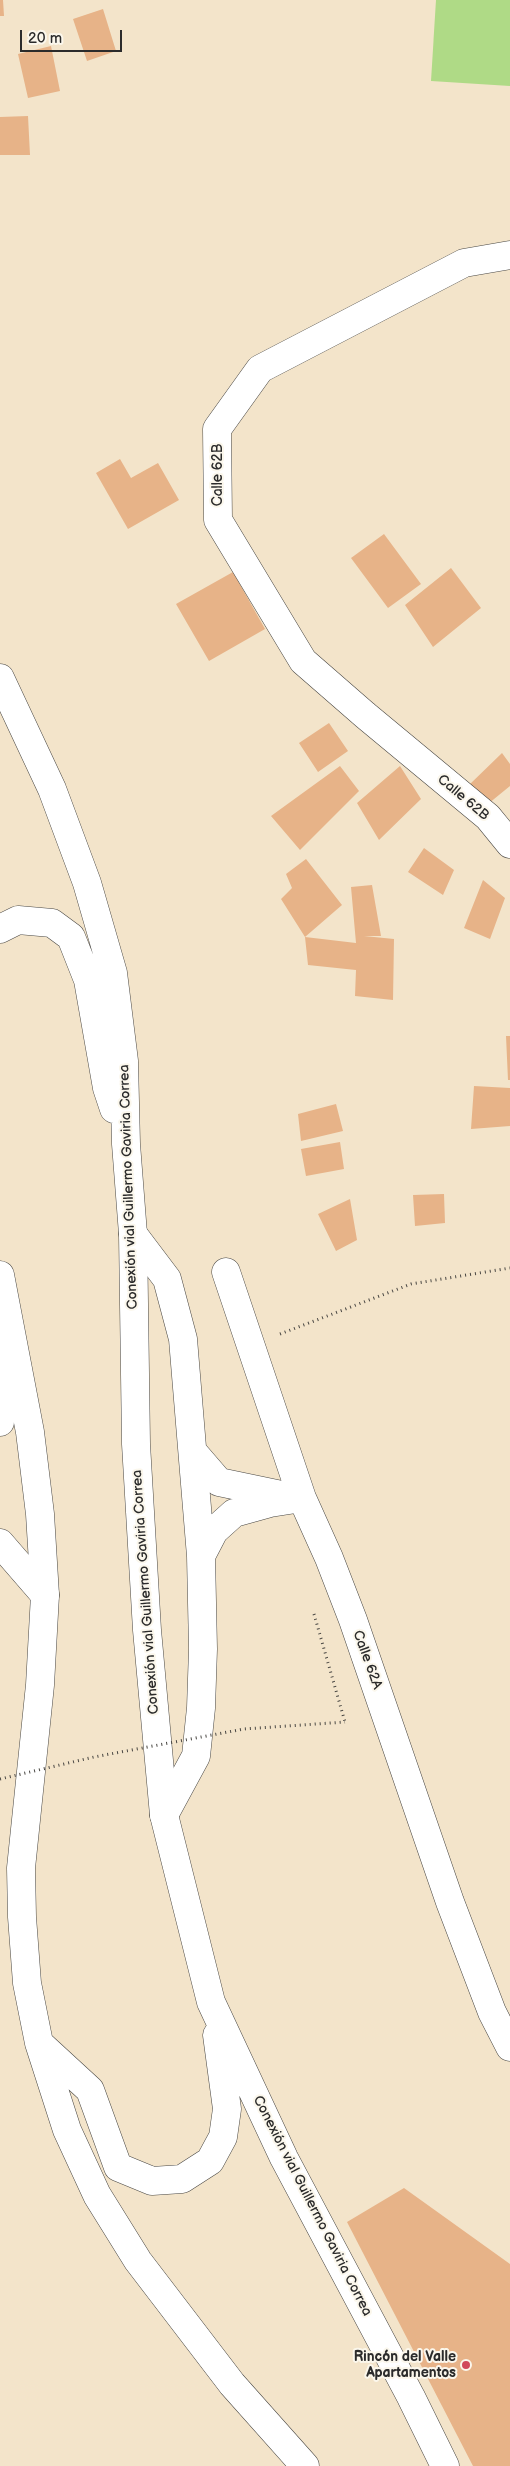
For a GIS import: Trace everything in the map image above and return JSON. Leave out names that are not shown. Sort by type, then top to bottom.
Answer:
[{"type":"main road","name":"Calle 62B","points":[[510,255],[464,262],[260,369],[218,429],[218,520],[303,660],[364,716],[488,817],[510,844]]},
{"type":"main road","name":"Conexión vial Guillermo Gaviria Correa","points":[[0,678],[52,789],[86,883],[113,973],[124,1060],[126,1144],[132,1234],[136,1444],[147,1630],[164,1815],[211,2002],[284,2158],[411,2397],[445,2466]]},
{"type":"main road","points":[[0,929],[18,920],[52,923],[71,937],[88,980],[108,1088],[126,1144]]},
{"type":"main road","points":[[132,1234],[167,1279],[183,1339],[194,1453],[201,1556],[201,1708],[196,1756],[164,1815]]},
{"type":"main road","name":"Calle 62A","points":[[226,1272],[302,1498],[329,1558],[353,1620],[450,1902],[492,2012],[510,2047]]},
{"type":"main road","points":[[0,1275],[30,1432],[40,1514],[44,1595],[40,1684],[21,1868],[22,1917],[27,1983],[39,2043],[67,2130],[97,2195],[138,2261],[232,2384],[305,2466]]},
{"type":"main road","points":[[0,1295],[0,1422]]},
{"type":"main road","points":[[194,1453],[219,1482],[274,1495],[302,1498]]},
{"type":"main road","points":[[201,1556],[214,1531],[234,1513],[270,1503],[302,1498]]},
{"type":"main road","points":[[0,1543],[44,1595]]},
{"type":"main road","points":[[39,2043],[90,2090],[118,2167],[152,2181],[182,2179],[210,2161],[223,2137],[227,2109],[211,2002]]},
{"type":"path","points":[[251,1345],[412,1284],[510,1268]]},
{"type":"path","points":[[0,1779],[94,1757],[244,1729],[345,1722]]},
{"type":"green space","points":[[436,0],[510,0],[510,86],[431,81]]},
{"type":"building","points":[[0,0],[3,0],[4,16],[0,16]]},
{"type":"building","points":[[103,9],[116,51],[87,61],[73,19]]},
{"type":"building","points":[[51,46],[60,91],[28,98],[18,54]]},
{"type":"building","points":[[28,116],[30,155],[0,155],[0,117]]},
{"type":"building","points":[[120,459],[131,478],[158,463],[179,500],[128,529],[96,473]]},
{"type":"building","points":[[384,534],[421,584],[388,608],[351,558]]},
{"type":"building","points":[[451,568],[481,608],[433,647],[405,605]]},
{"type":"building","points":[[233,572],[265,629],[209,661],[176,604]]},
{"type":"building","points":[[329,723],[348,751],[318,772],[299,743]]},
{"type":"building","points":[[502,753],[510,764],[510,786],[483,808],[468,786]]},
{"type":"building","points":[[340,766],[359,791],[300,850],[271,816]]},
{"type":"building","points":[[400,766],[421,799],[379,840],[357,803]]},
{"type":"building","points":[[424,848],[454,870],[443,895],[408,872]]},
{"type":"building","points":[[306,859],[342,905],[305,937],[281,899],[292,888],[286,874]]},
{"type":"building","points":[[483,880],[505,898],[490,939],[464,928]]},
{"type":"building","points":[[372,885],[381,936],[364,936],[394,939],[393,1000],[355,996],[356,970],[308,965],[305,937],[356,943],[351,887]]},
{"type":"building","points":[[506,1036],[510,1036],[510,1080],[508,1080]]},
{"type":"building","points":[[474,1086],[510,1088],[510,1126],[471,1129]]},
{"type":"building","points":[[336,1104],[343,1131],[301,1141],[298,1114]]},
{"type":"building","points":[[340,1142],[344,1169],[306,1176],[301,1149]]},
{"type":"building","points":[[444,1194],[445,1223],[415,1226],[413,1195]]},
{"type":"building","points":[[350,1199],[357,1240],[336,1251],[318,1214]]},
{"type":"building","name":"Rincón del Valle Apartamentos","points":[[404,2188],[510,2264],[510,2466],[473,2466],[347,2222]]},
{"type":"place","name":"Rincón del Valle Apartamentos","points":[[466,2365]]}]
